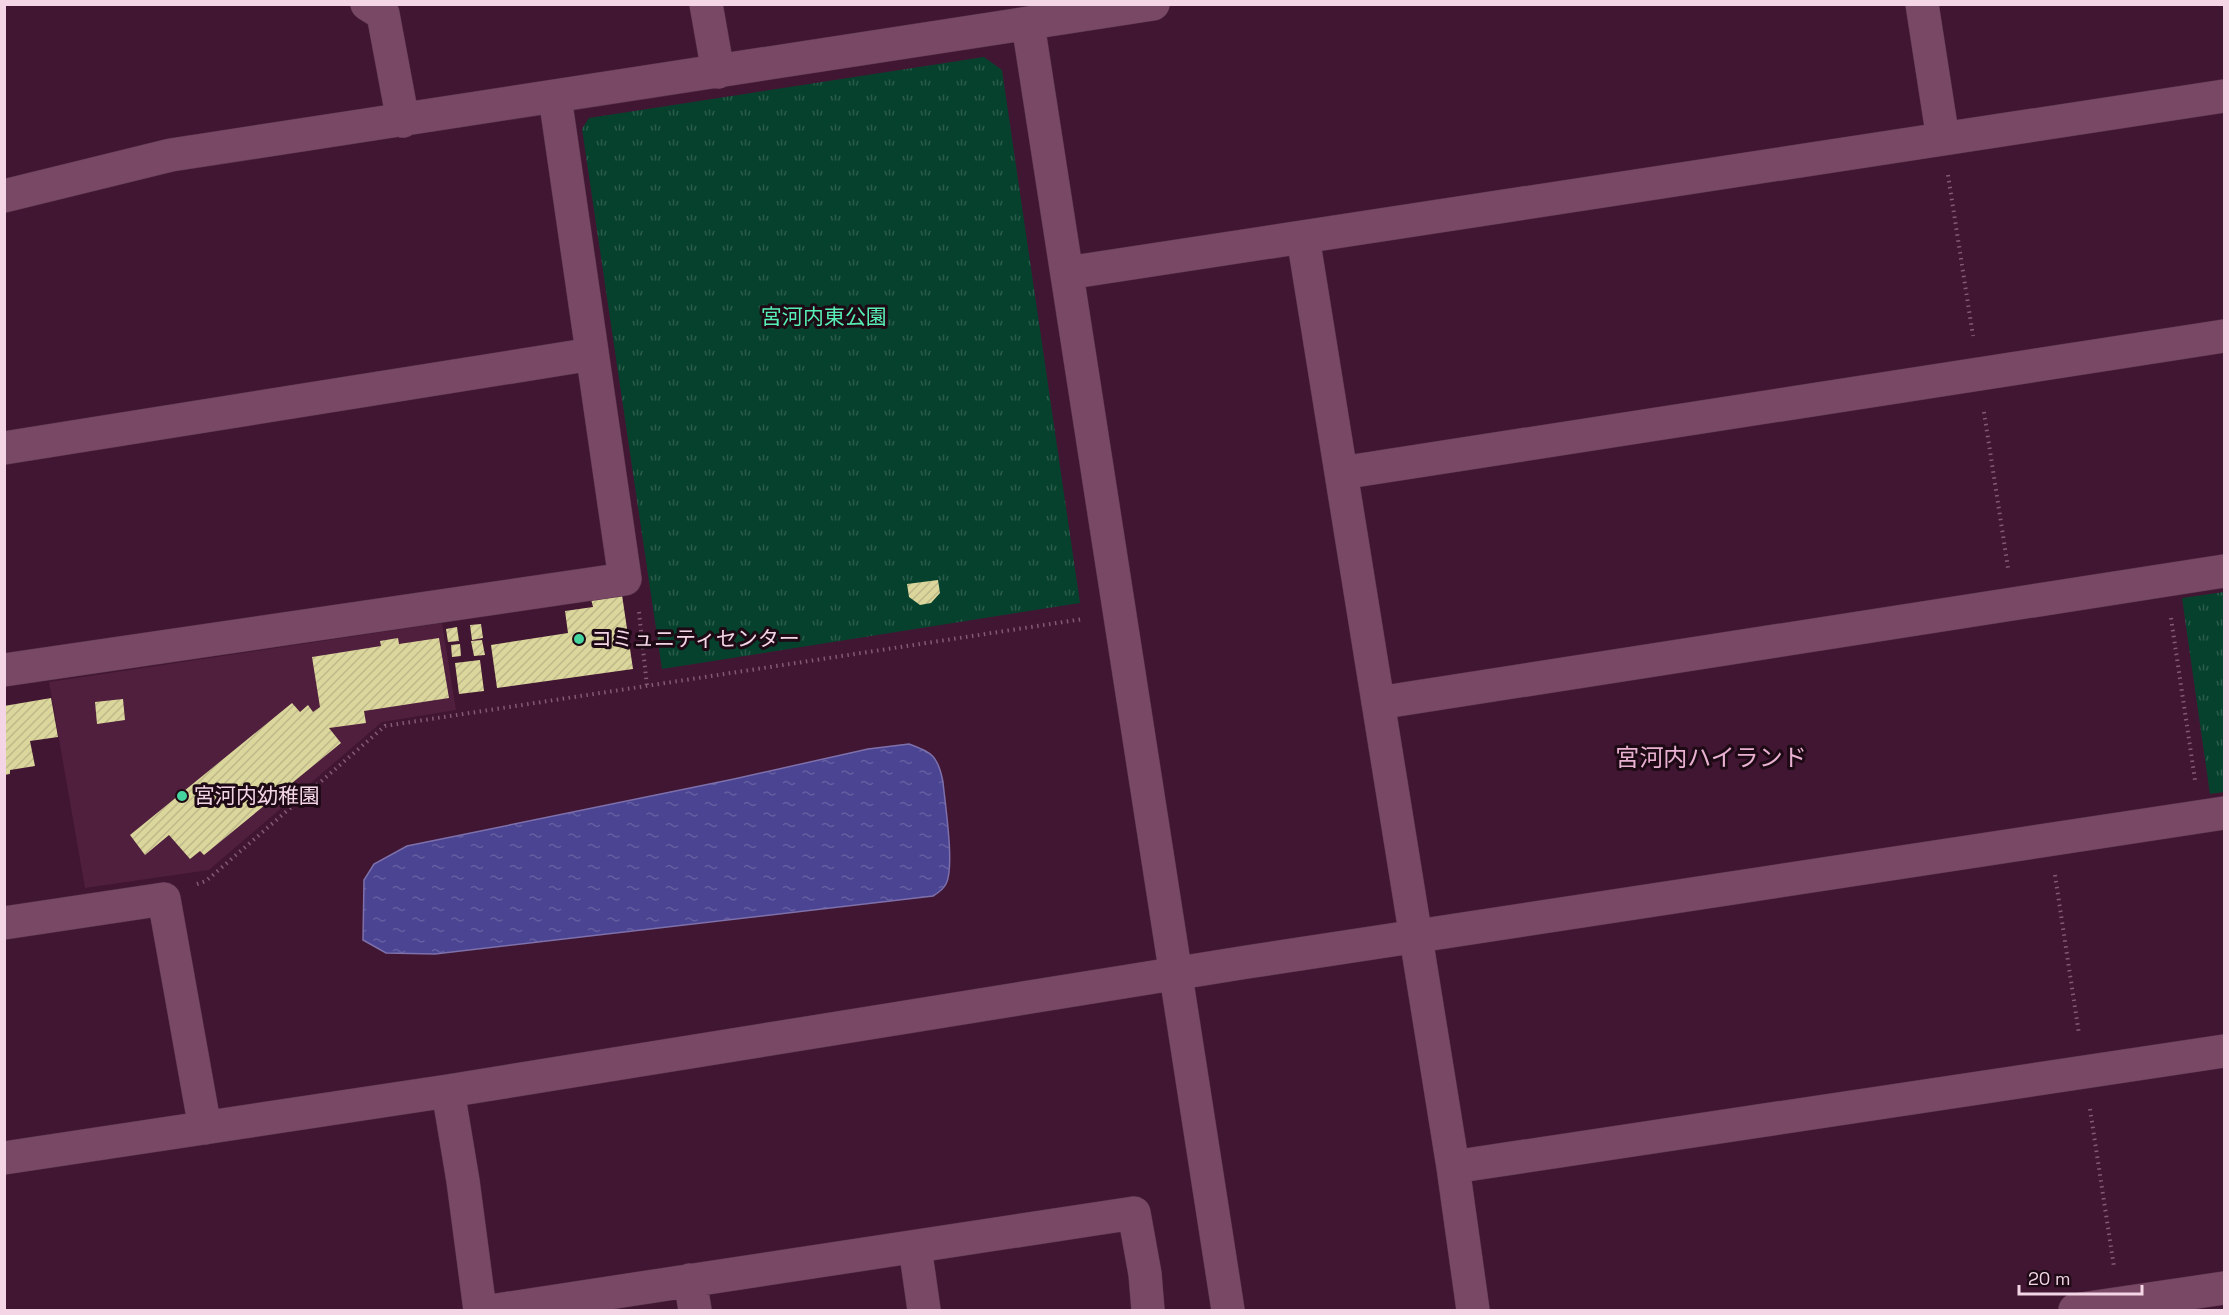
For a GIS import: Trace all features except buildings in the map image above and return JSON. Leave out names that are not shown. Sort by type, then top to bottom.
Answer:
[{"type":"street","points":[[367,4],[383,14],[403,121]]},
{"type":"street","points":[[706,4],[718,72]]},
{"type":"street","points":[[4,196],[171,155],[1153,4]]},
{"type":"street","points":[[1922,4],[1943,139]]},
{"type":"street","points":[[1028,24],[1228,1311]]},
{"type":"street","points":[[1067,273],[2224,96]]},
{"type":"street","points":[[4,670],[625,579],[555,97]]},
{"type":"street","points":[[1303,237],[1453,1167],[1473,1311]]},
{"type":"street","points":[[1341,473],[2224,336]]},
{"type":"street","points":[[4,448],[592,354]]},
{"type":"street","points":[[1378,703],[2224,571]]},
{"type":"street","points":[[4,1158],[448,1091],[1175,973],[2213,814]]},
{"type":"street","points":[[4,923],[164,899],[205,1128]]},
{"type":"street","points":[[1453,1167],[2224,1051]]},
{"type":"street","points":[[448,1091],[463,1181],[480,1311]]},
{"type":"street","points":[[497,1311],[693,1295],[915,1247],[1134,1214],[1145,1274],[1148,1311]]},
{"type":"street","points":[[915,1247],[924,1311]]},
{"type":"street","points":[[2075,1311],[2120,1307],[2224,1288]]},
{"type":"path","points":[[625,579],[637,594],[647,686]]},
{"type":"path","points":[[2165,580],[2213,814]]},
{"type":"path","points":[[164,899],[184,888],[206,881],[386,726],[1120,613]]},
{"type":"path","points":[[2049,839],[2079,1035]]},
{"type":"path","points":[[2089,1102],[2120,1307]]},
{"type":"shaded area","name":"宮河内幼稚園","points":[[442,623],[456,710],[382,722],[209,870],[85,888],[49,682]]},
{"type":"green space","name":"宮河内東公園","points":[[984,57],[1002,70],[1080,603],[662,669],[582,129],[589,118]]},
{"type":"green space","points":[[2224,592],[2224,792],[2210,794],[2182,598]]},
{"type":"water","points":[[909,744],[933,756],[939,766],[943,782],[949,835],[949,876],[942,890],[933,896],[435,954],[386,953],[363,940],[364,880],[374,864],[407,846],[868,749]]},
{"type":"place","name":"コミュニティセンター","points":[[579,639]]},
{"type":"place","name":"宮河内幼稚園","points":[[182,796]]},
{"type":"district","name":"宮河内ハイランド","points":[[1711,758]]}]
